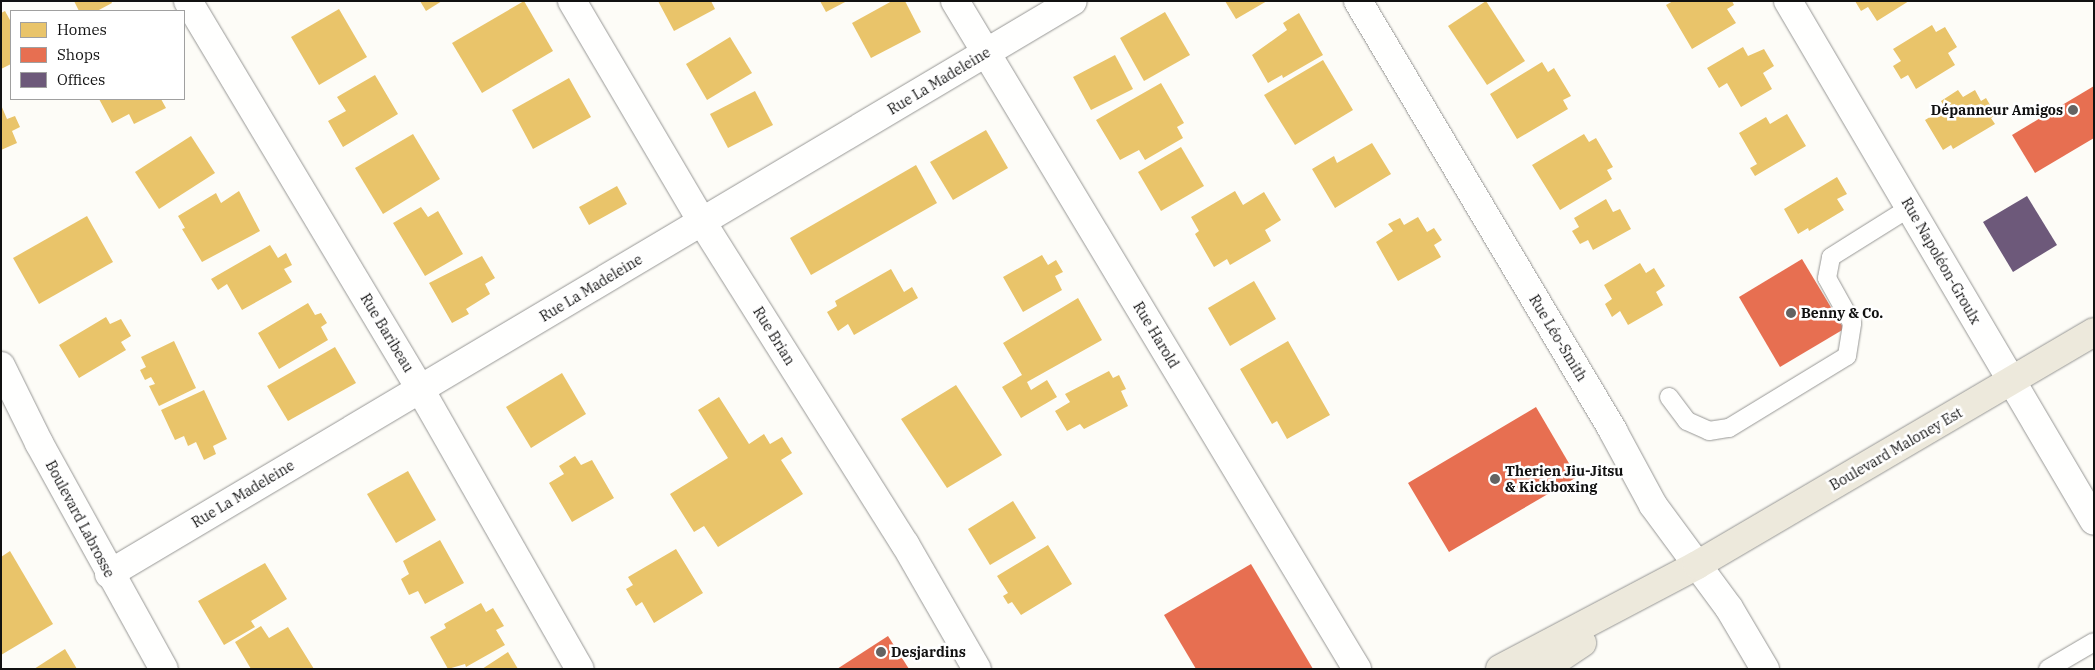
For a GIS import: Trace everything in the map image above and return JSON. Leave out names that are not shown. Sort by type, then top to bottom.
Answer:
[{"type":"main road","name":"Boulevard Maloney Est","points":[[1500,669],[1697,565],[2094,332]]},
{"type":"main road","name":"Boulevard Maloney Est","points":[[1543,669],[1697,565]]},
{"type":"street","name":"Rue Baribeau","points":[[188,1],[420,389],[580,669]]},
{"type":"street","name":"Rue Brian","points":[[572,1],[702,222],[905,544],[977,669]]},
{"type":"street","name":"Rue Harold","points":[[955,1],[1357,669]]},
{"type":"street","name":"Rue La Madeleine","points":[[109,574],[1073,1]]},
{"type":"street","name":"Rue Léo-Smith","points":[[1358,1],[1613,431],[1653,505],[1729,608],[1764,669]]},
{"type":"street","name":"Rue Napoléon-Groulx","points":[[1788,1],[2094,521]]},
{"type":"street","name":"Boulevard Labrosse","points":[[1,366],[109,574],[164,669]]},
{"type":"lane","points":[[1669,397],[1687,421],[1709,431],[1729,428],[1847,356],[1852,323],[1827,278],[1831,258],[1909,208]]},
{"type":"lane","points":[[2048,669],[2094,642]]},
{"type":"building: Homes","points":[[74,1],[111,1],[112,3],[99,10],[78,10]]},
{"type":"building: Homes","points":[[420,1],[442,1],[426,11]]},
{"type":"building: Homes","points":[[524,1],[553,51],[482,93],[452,43]]},
{"type":"building: Homes","points":[[658,1],[711,1],[715,9],[674,31]]},
{"type":"building: Homes","points":[[820,1],[847,1],[826,12]]},
{"type":"building: Homes","points":[[892,1],[905,1],[921,32],[871,58],[852,23]]},
{"type":"building: Homes","points":[[1225,1],[1267,1],[1236,19]]},
{"type":"building: Homes","points":[[1486,1],[1525,61],[1487,85],[1448,26]]},
{"type":"building: Homes","points":[[1673,1],[1732,1],[1734,5],[1727,9],[1736,23],[1692,49],[1666,5]]},
{"type":"building: Homes","points":[[1855,1],[1909,1],[1877,21],[1868,7],[1861,11]]},
{"type":"building: Homes","points":[[339,9],[367,57],[319,85],[291,37]]},
{"type":"building: Homes","points":[[5,11],[10,20],[10,64],[1,69],[1,13]]},
{"type":"building: Homes","points":[[1165,12],[1190,55],[1144,81],[1120,38]]},
{"type":"building: Homes","points":[[1299,13],[1323,55],[1283,78],[1282,75],[1268,83],[1252,55],[1287,30],[1283,23]]},
{"type":"building: Homes","points":[[1932,25],[1936,32],[1945,27],[1957,47],[1948,53],[1955,65],[1916,89],[1908,75],[1901,79],[1893,66],[1901,61],[1893,49]]},
{"type":"building: Homes","points":[[730,37],[752,73],[707,100],[686,64]]},
{"type":"building: Homes","points":[[1743,47],[1748,56],[1764,49],[1774,66],[1763,73],[1772,89],[1741,107],[1727,83],[1719,88],[1707,68]]},
{"type":"building: Homes","points":[[1115,55],[1133,89],[1091,110],[1073,77]]},
{"type":"building: Homes","points":[[1323,60],[1353,110],[1295,145],[1264,95]]},
{"type":"building: Homes","points":[[1542,62],[1548,72],[1554,68],[1571,96],[1563,100],[1568,109],[1517,139],[1490,94]]},
{"type":"building: Homes","points":[[375,75],[398,114],[343,147],[328,121],[346,111],[337,97]]},
{"type":"building: Homes","points":[[569,78],[591,117],[533,149],[512,110]]},
{"type":"building: Homes","points":[[1161,83],[1184,123],[1177,127],[1183,138],[1145,160],[1139,150],[1120,160],[1096,120]]},
{"type":"building: Homes","points":[[1958,90],[1963,97],[1975,90],[1981,101],[1986,98],[1996,115],[1991,118],[1995,124],[1953,149],[1951,145],[1943,150],[1925,120],[1945,108],[1941,101]]},
{"type":"building: Homes","points":[[755,91],[773,125],[728,148],[710,114]]},
{"type":"building: Homes","points":[[100,100],[162,100],[166,108],[134,124],[129,114],[112,123]]},
{"type":"building: Homes","points":[[1,105],[7,119],[15,116],[20,127],[12,131],[17,143],[1,150]]},
{"type":"building: Homes","points":[[1787,114],[1806,146],[1755,176],[1750,168],[1757,164],[1739,133],[1766,117],[1770,124]]},
{"type":"building: Homes","points":[[986,130],[1008,168],[953,200],[930,162]]},
{"type":"building: Homes","points":[[413,134],[440,179],[383,214],[355,168]]},
{"type":"building: Homes","points":[[1584,134],[1589,142],[1596,138],[1613,167],[1607,170],[1612,179],[1560,210],[1532,165]]},
{"type":"building: Homes","points":[[191,136],[215,173],[159,209],[135,172]]},
{"type":"building: Homes","points":[[1372,143],[1391,174],[1335,208],[1312,169],[1334,156],[1337,163]]},
{"type":"building: Homes","points":[[1181,147],[1204,186],[1161,211],[1138,172]]},
{"type":"building: Homes","points":[[916,165],[937,203],[811,275],[790,238]]},
{"type":"building: Homes","points":[[1837,177],[1847,194],[1837,199],[1844,210],[1809,231],[1808,228],[1798,234],[1784,209]]},
{"type":"building: Homes","points":[[617,186],[627,204],[589,225],[579,207]]},
{"type":"building: Homes","points":[[239,191],[260,231],[202,262],[182,229],[185,228],[178,216],[216,193],[221,203]]},
{"type":"building: Homes","points":[[1235,191],[1243,205],[1264,192],[1281,220],[1265,230],[1271,241],[1230,265],[1227,259],[1214,267],[1195,234],[1199,231],[1191,217]]},
{"type":"building: Homes","points":[[1606,199],[1613,212],[1620,209],[1631,229],[1593,250],[1588,240],[1580,244],[1572,231],[1579,227],[1574,218]]},
{"type":"building: Homes","points":[[421,207],[428,217],[438,211],[463,254],[425,276],[393,223]]},
{"type":"building: Homes","points":[[87,216],[113,262],[39,304],[13,258]]},
{"type":"building: Homes","points":[[1418,217],[1427,232],[1434,228],[1442,240],[1434,245],[1441,257],[1398,281],[1376,242],[1393,231],[1388,224],[1400,218],[1404,225]]},
{"type":"building: Homes","points":[[270,245],[278,258],[286,253],[292,265],[284,269],[292,282],[242,310],[227,284],[218,290],[211,279]]},
{"type":"building: Homes","points":[[1042,255],[1048,265],[1056,260],[1063,272],[1055,276],[1062,290],[1023,312],[1003,277]]},
{"type":"building: Homes","points":[[482,256],[495,278],[485,284],[490,294],[466,309],[469,314],[452,323],[429,283]]},
{"type":"building: Homes","points":[[1640,263],[1646,273],[1654,268],[1665,286],[1656,292],[1663,305],[1628,325],[1620,311],[1612,317],[1605,304],[1612,299],[1604,285]]},
{"type":"building: Homes","points":[[891,269],[904,292],[912,287],[918,298],[854,335],[848,324],[838,331],[827,312],[837,306],[835,301]]},
{"type":"building: Homes","points":[[1254,281],[1276,319],[1230,346],[1208,308]]},
{"type":"building: Homes","points":[[1078,298],[1102,340],[1027,382],[1031,390],[1047,380],[1057,397],[1021,418],[1002,387],[1022,375],[1003,343]]},
{"type":"building: Homes","points":[[308,303],[315,315],[321,313],[327,323],[321,327],[328,340],[279,369],[258,333]]},
{"type":"building: Homes","points":[[106,317],[110,324],[121,319],[131,336],[121,342],[126,350],[79,378],[59,345]]},
{"type":"building: Homes","points":[[174,341],[196,388],[159,406],[149,386],[155,384],[151,377],[145,380],[140,370],[146,367],[141,357]]},
{"type":"building: Homes","points":[[1288,341],[1330,415],[1287,439],[1277,421],[1272,424],[1240,369]]},
{"type":"building: Homes","points":[[335,347],[356,383],[288,421],[267,386]]},
{"type":"building: Homes","points":[[1109,371],[1113,378],[1119,375],[1126,389],[1121,391],[1128,406],[1084,429],[1080,424],[1067,431],[1055,411],[1070,402],[1065,394]]},
{"type":"building: Homes","points":[[562,373],[586,414],[531,448],[506,407]]},
{"type":"building: Homes","points":[[956,385],[1002,455],[947,488],[901,419]]},
{"type":"building: Homes","points":[[204,390],[227,439],[213,446],[216,454],[204,460],[196,442],[188,446],[184,436],[175,440],[161,410]]},
{"type":"building: Homes","points":[[719,397],[749,444],[764,434],[770,444],[782,437],[792,453],[781,460],[803,494],[718,547],[704,526],[694,532],[670,494],[728,458],[698,410]]},
{"type":"building: Homes","points":[[575,456],[581,465],[592,460],[614,498],[572,522],[549,483],[564,474],[559,466]]},
{"type":"building: Homes","points":[[408,471],[436,520],[396,543],[367,494]]},
{"type":"building: Homes","points":[[1013,501],[1036,538],[990,565],[968,529]]},
{"type":"building: Homes","points":[[440,540],[464,583],[425,604],[418,591],[409,595],[401,579],[409,574],[403,561]]},
{"type":"building: Homes","points":[[1048,545],[1072,584],[1021,615],[1012,602],[1008,604],[1003,596],[1008,593],[997,576]]},
{"type":"building: Homes","points":[[676,549],[703,593],[654,623],[642,602],[636,606],[626,589],[633,585],[628,577]]},
{"type":"building: Homes","points":[[10,551],[53,624],[1,655],[1,557]]},
{"type":"building: Homes","points":[[265,563],[287,599],[251,621],[255,627],[224,645],[198,601]]},
{"type":"building: Homes","points":[[481,603],[486,612],[493,608],[504,626],[496,630],[505,645],[466,667],[465,664],[448,669],[430,637],[446,628],[444,624]]},
{"type":"building: Homes","points":[[261,626],[269,638],[288,627],[314,669],[251,669],[235,642]]},
{"type":"building: Homes","points":[[65,649],[77,669],[34,669]]},
{"type":"building: Homes","points":[[508,652],[518,669],[482,669]]},
{"type":"building: Shops","name":"Dépanneur Amigos","points":[[2094,86],[2094,138],[2035,173],[2012,135]]},
{"type":"building: Shops","name":"Benny & Co.","points":[[1802,259],[1844,329],[1780,367],[1739,297]]},
{"type":"building: Shops","points":[[1536,407],[1577,477],[1449,552],[1408,483]]},
{"type":"building: Shops","points":[[1251,564],[1313,669],[1196,669],[1164,615]]},
{"type":"building: Shops","name":"Desjardins","points":[[888,636],[909,669],[837,669]]},
{"type":"building: Offices","points":[[2027,196],[2057,245],[2013,272],[1983,222]]},
{"type":"place","name":"Dépanneur Amigos","points":[[2073,110]]},
{"type":"place","name":"Benny & Co.","points":[[1791,313]]},
{"type":"place","name":"Therien Jiu-Jitsu & Kickboxing","points":[[1495,479]]},
{"type":"place","name":"Desjardins","points":[[881,652]]}]
